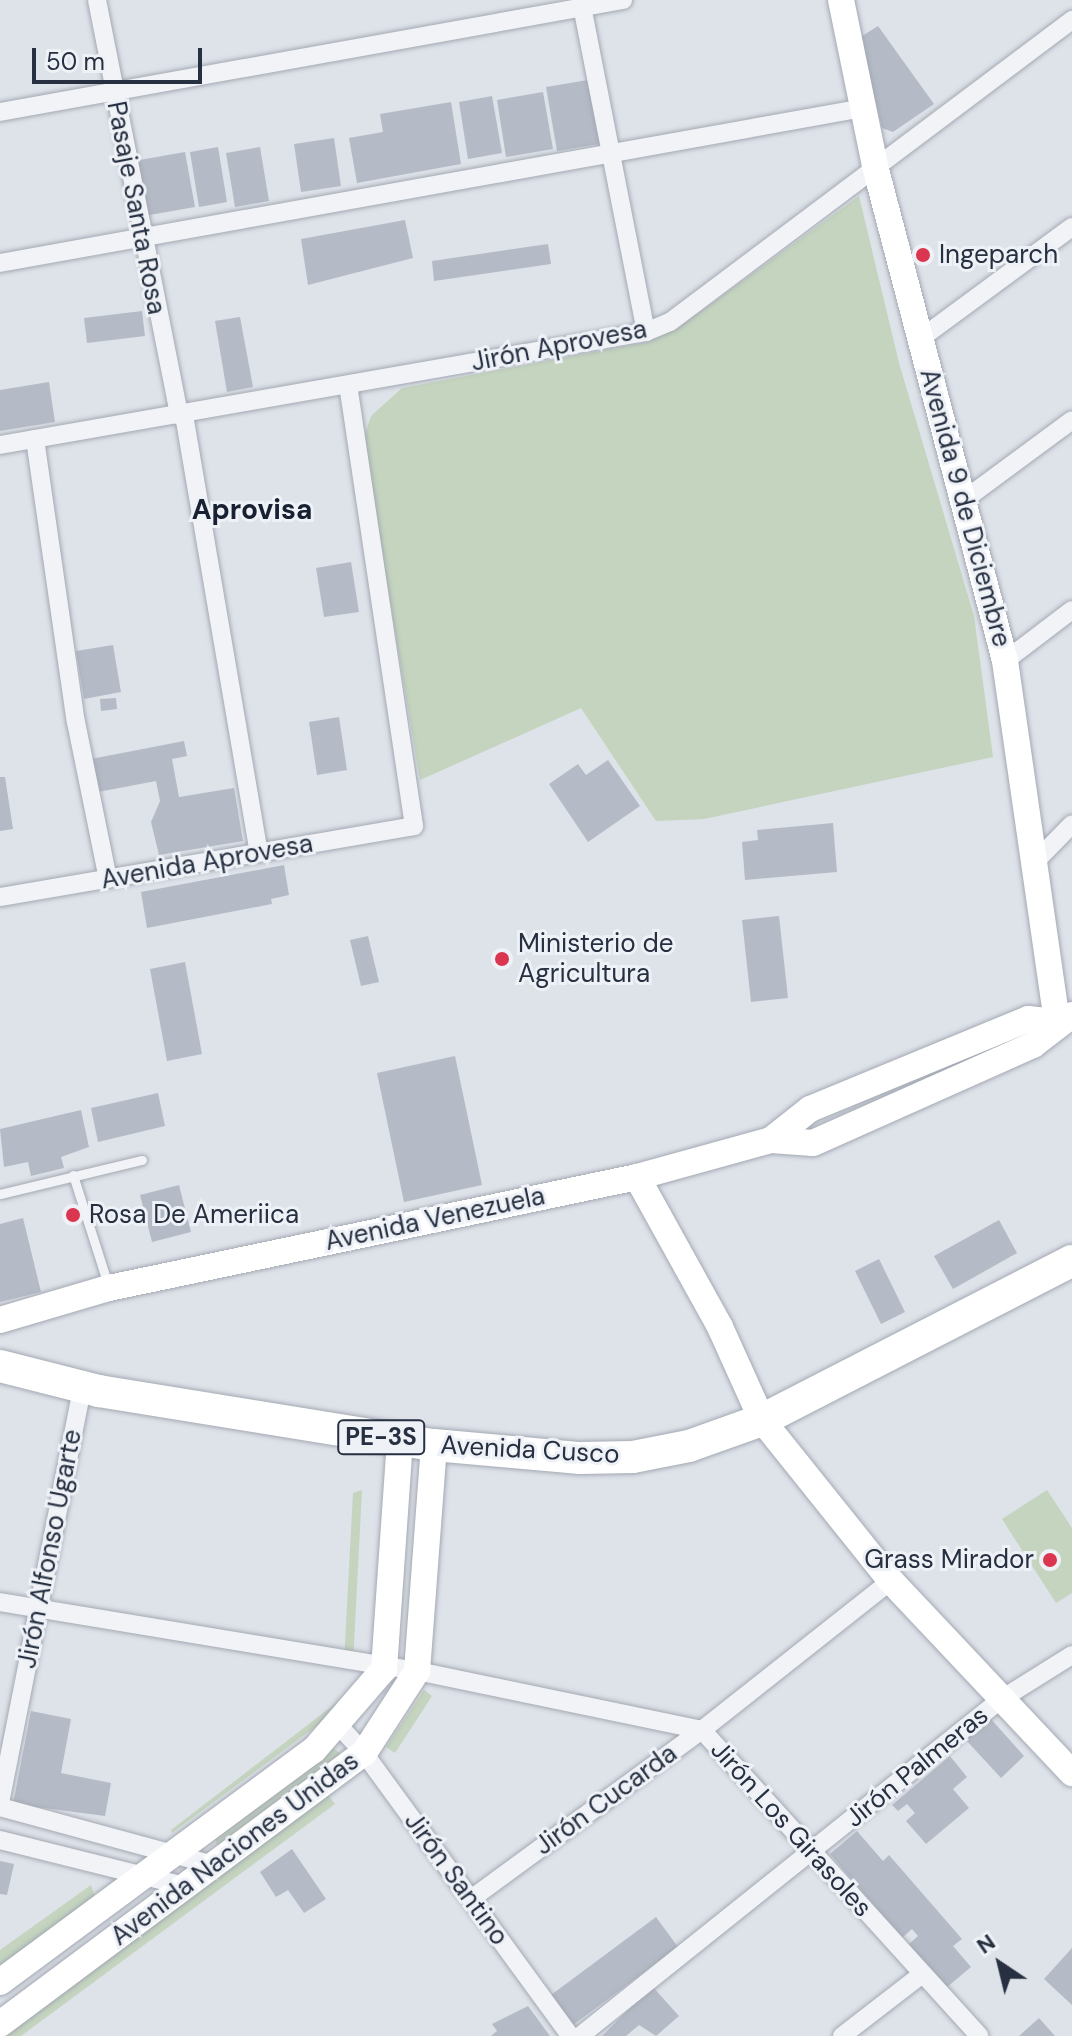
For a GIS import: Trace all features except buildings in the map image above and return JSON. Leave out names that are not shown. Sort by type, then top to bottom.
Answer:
[{"type":"highway","name":"Avenida Cusco","points":[[0,1366],[82,1388],[434,1445],[580,1458],[633,1457],[689,1446],[762,1420],[1072,1261]]},
{"type":"street","name":"Pasaje Santa Rosa","points":[[97,0],[141,239],[182,416],[259,853]]},
{"type":"street","points":[[0,112],[623,0]]},
{"type":"street","name":"Avenida 9 de Diciembre","points":[[841,0],[875,166],[1005,661],[1034,863],[1065,1018]]},
{"type":"street","points":[[582,6],[646,332]]},
{"type":"street","name":"Jirón Aprovesa","points":[[0,445],[182,416],[646,332],[670,322],[1072,20]]},
{"type":"street","points":[[0,263],[863,108]]},
{"type":"street","points":[[920,339],[1072,227]]},
{"type":"street","name":"Avenida Aprovesa","points":[[0,897],[414,826],[348,386]]},
{"type":"street","points":[[964,500],[1072,420]]},
{"type":"street","points":[[35,439],[76,722],[108,879]]},
{"type":"street","points":[[1005,661],[1072,610]]},
{"type":"street","points":[[1034,863],[1072,824]]},
{"type":"street","name":"Avenida Venezuela","points":[[0,1320],[109,1288],[637,1177],[771,1140],[813,1143],[1033,1045],[1065,1018]]},
{"type":"street","points":[[637,1177],[720,1327],[762,1420],[891,1581],[1072,1773]]},
{"type":"street","name":"Jirón Alfonso Ugarte","points":[[0,1805],[82,1388]]},
{"type":"street","points":[[384,1669],[400,1440]]},
{"type":"street","name":"Avenida Naciones Unidas","points":[[0,2024],[364,1753],[417,1671],[434,1445]]},
{"type":"street","name":"Jirón Cucarda","points":[[471,1899],[702,1730],[891,1581]]},
{"type":"street","name":"Jirón Los Girasoles","points":[[0,1602],[384,1669],[417,1671],[702,1730],[979,2036]]},
{"type":"street","name":"Jirón Palmeras","points":[[580,2036],[1000,1700],[1072,1655]]},
{"type":"street","name":"Avenida Naciones Unidas","points":[[0,1982],[314,1750],[339,1726],[384,1669]]},
{"type":"street","name":"Jirón Santino","points":[[339,1726],[364,1753],[570,2036]]},
{"type":"street","points":[[0,1805],[214,1865]]},
{"type":"street","points":[[0,1840],[185,1886]]},
{"type":"street","points":[[842,2036],[921,1975]]},
{"type":"lane","points":[[0,1194],[142,1160]]},
{"type":"lane","points":[[73,1175],[109,1288]]},
{"type":"green space","points":[[859,196],[899,363],[974,616],[993,757],[704,819],[656,821],[581,708],[420,780],[363,440],[371,416],[402,388],[648,342],[686,322]]},
{"type":"green space","points":[[362,1490],[353,1663],[344,1662],[353,1493]]},
{"type":"green space","name":"Grass Mirador","points":[[1047,1490],[1072,1528],[1072,1593],[1056,1603],[1002,1519]]},
{"type":"green space","points":[[353,1690],[357,1696],[172,1833],[171,1830]]},
{"type":"green space","points":[[424,1690],[432,1696],[395,1753],[386,1747]]},
{"type":"green space","points":[[333,1748],[342,1755],[218,1847],[214,1836]]},
{"type":"green space","points":[[327,1793],[335,1804],[21,2036],[0,2036]]},
{"type":"green space","points":[[91,1885],[95,1897],[0,1965],[0,1950]]},
{"type":"place","name":"Ingeparch","points":[[923,255]]},
{"type":"place","name":"Ministerio de Agricultura","points":[[502,959]]},
{"type":"place","name":"Rosa De Ameriica","points":[[73,1215]]},
{"type":"place","name":"Grass Mirador","points":[[1050,1560]]},
{"type":"district","name":"Aprovisa","points":[[252,510]]}]
